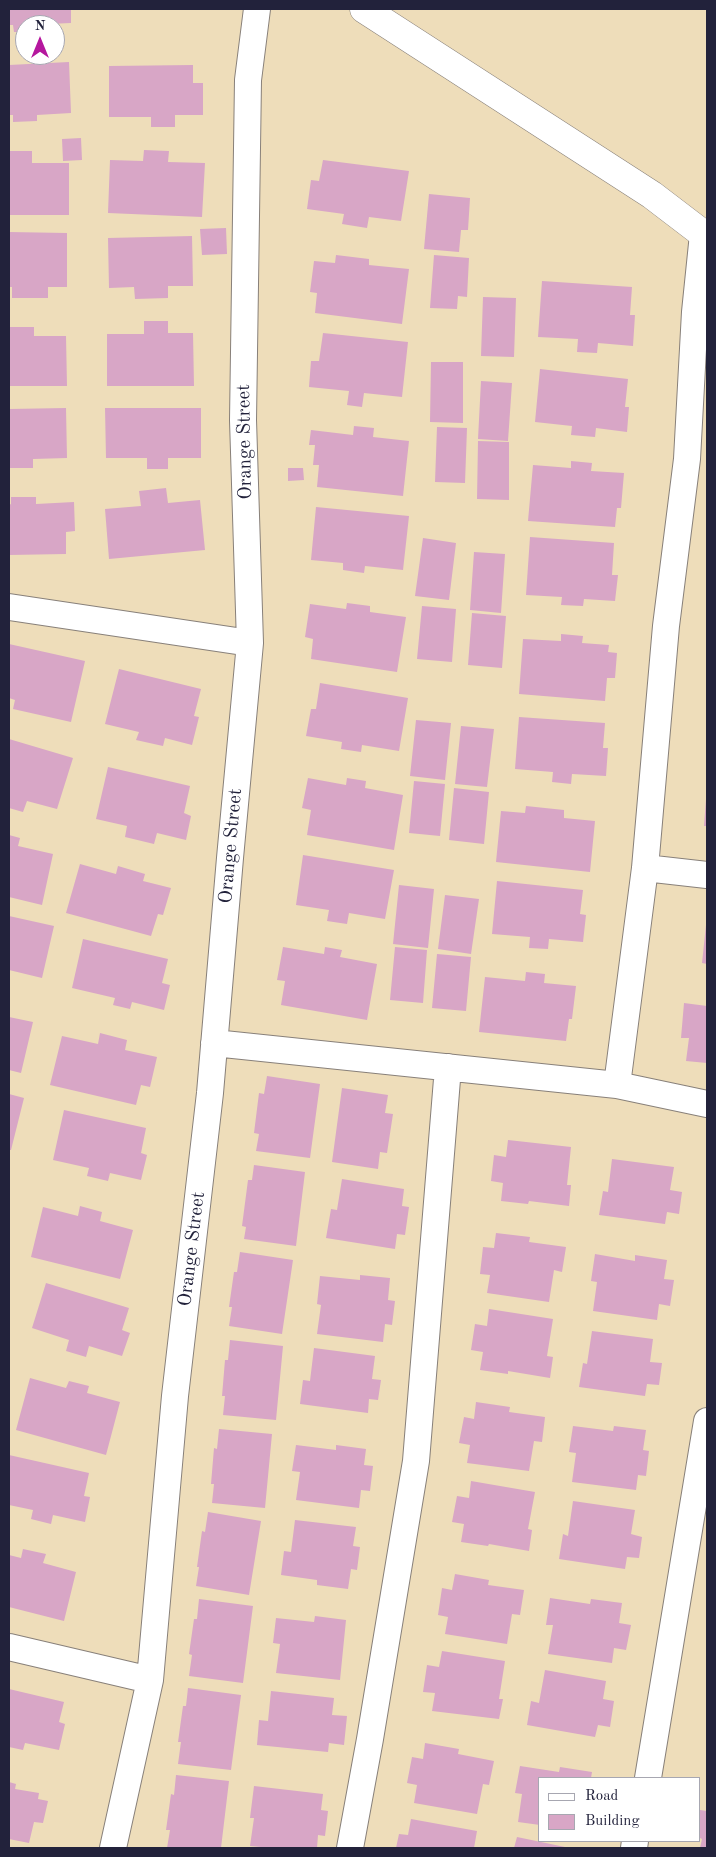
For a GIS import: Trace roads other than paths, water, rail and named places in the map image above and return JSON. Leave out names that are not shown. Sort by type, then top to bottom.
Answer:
[{"type":"street","name":"Orange Street","points":[[113,1848],[150,1680],[174,1406],[214,1043],[250,643],[243,420],[248,80],[258,9]]},
{"type":"street","points":[[364,9],[652,195],[705,235],[695,312],[686,459],[666,626],[645,868],[617,1085]]},
{"type":"street","points":[[9,606],[250,643]]},
{"type":"street","points":[[645,868],[707,874]]},
{"type":"street","points":[[214,1043],[617,1085],[707,1104]]},
{"type":"street","points":[[350,1848],[416,1462],[448,1067]]},
{"type":"street","points":[[648,1777],[707,1421]]},
{"type":"street","points":[[9,1647],[150,1680]]}]
